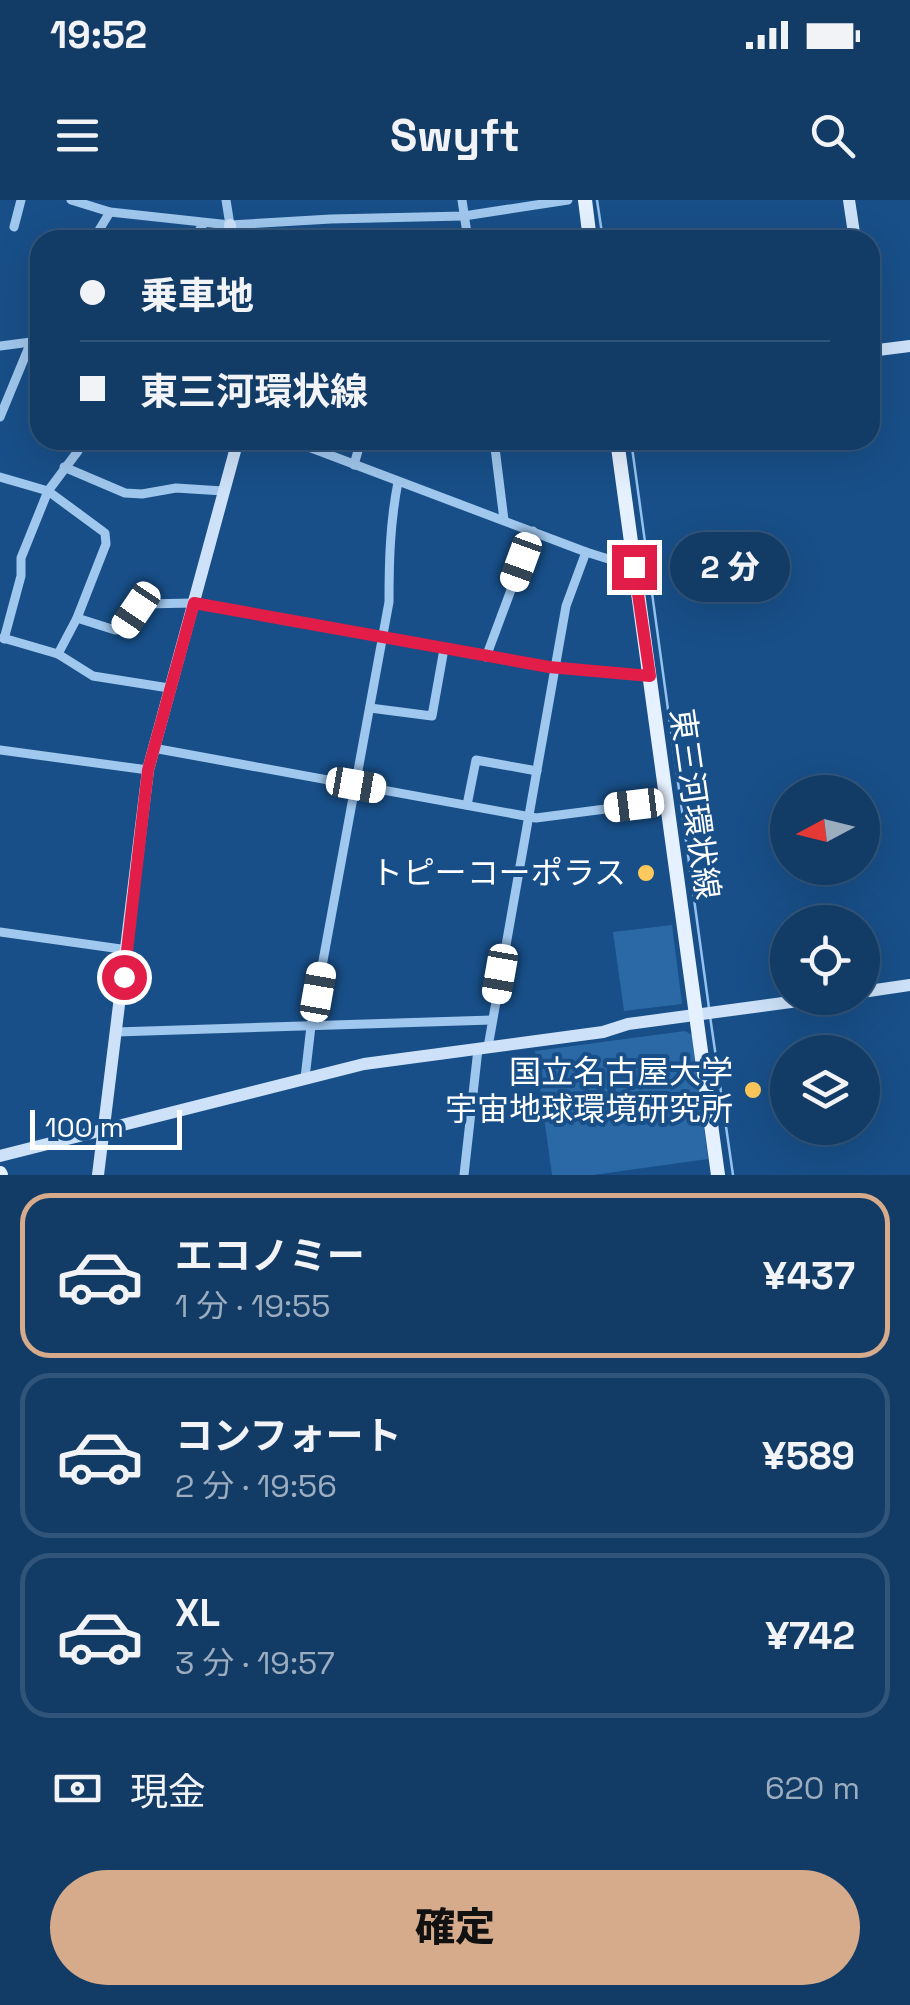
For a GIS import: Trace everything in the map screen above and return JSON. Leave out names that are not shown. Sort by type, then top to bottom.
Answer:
[{"type":"main road","points":[[585,200],[589,230]]},
{"type":"main road","name":"東三河環状線","points":[[618,450],[718,1175]]},
{"type":"street","points":[[14,227],[21,200]]},
{"type":"street","points":[[226,200],[231,230]]},
{"type":"street","points":[[462,200],[466,230]]},
{"type":"street","points":[[254,230],[331,220],[464,216],[568,200]]},
{"type":"street","points":[[849,200],[854,230]]},
{"type":"street","points":[[75,201],[110,212],[204,223],[223,230]]},
{"type":"street","points":[[99,230],[110,212]]},
{"type":"street","points":[[199,230],[204,223]]},
{"type":"street","points":[[0,346],[30,344]]},
{"type":"street","points":[[880,350],[910,346]]},
{"type":"street","points":[[1,413],[30,356]]},
{"type":"street","points":[[78,450],[48,491],[22,558],[21,576],[2,638],[58,654],[93,676],[169,688]]},
{"type":"street","points":[[98,1175],[148,770],[235,450]]},
{"type":"street","points":[[317,450],[634,567]]},
{"type":"street","points":[[354,464],[358,450]]},
{"type":"street","points":[[495,450],[504,520]]},
{"type":"street","points":[[64,467],[124,493],[176,488],[223,491]]},
{"type":"street","points":[[0,477],[48,491],[104,533],[106,544],[78,618],[58,654]]},
{"type":"street","points":[[305,1078],[311,1026],[384,637],[391,518],[398,482]]},
{"type":"street","points":[[486,657],[533,531]]},
{"type":"street","points":[[464,1175],[483,1048],[492,1020],[566,606],[586,552]]},
{"type":"street","points":[[78,618],[115,630],[124,629],[143,604],[194,603],[486,657],[650,676]]},
{"type":"street","points":[[370,708],[432,716],[444,649]]},
{"type":"street","points":[[154,748],[536,818],[667,801]]},
{"type":"street","points":[[0,750],[148,770]]},
{"type":"street","points":[[468,805],[476,760],[537,771]]},
{"type":"street","points":[[0,932],[128,950]]},
{"type":"street","points":[[880,989],[910,985]]},
{"type":"street","points":[[0,1156],[364,1064],[603,1032],[628,1024],[770,1004]]},
{"type":"street","points":[[116,1032],[492,1020]]},
{"type":"shaded area","points":[[672,925],[682,1004],[624,1011],[613,932]]},
{"type":"shaded area","points":[[685,1031],[692,1035],[708,1159],[593,1175],[552,1175],[535,1051]]},
{"type":"waterway","points":[[597,200],[602,230]]},
{"type":"waterway","points":[[632,450],[709,1008]]},
{"type":"waterway","points":[[710,1016],[733,1175]]},
{"type":"place","name":"トピーコーポラス","points":[[646,873]]},
{"type":"place","name":"国立名古屋大学 宇宙地球環境研究所","points":[[753,1090]]},
{"type":"route","points":[[124,977],[148,770],[194,603],[486,657],[650,676],[634,567]]}]
